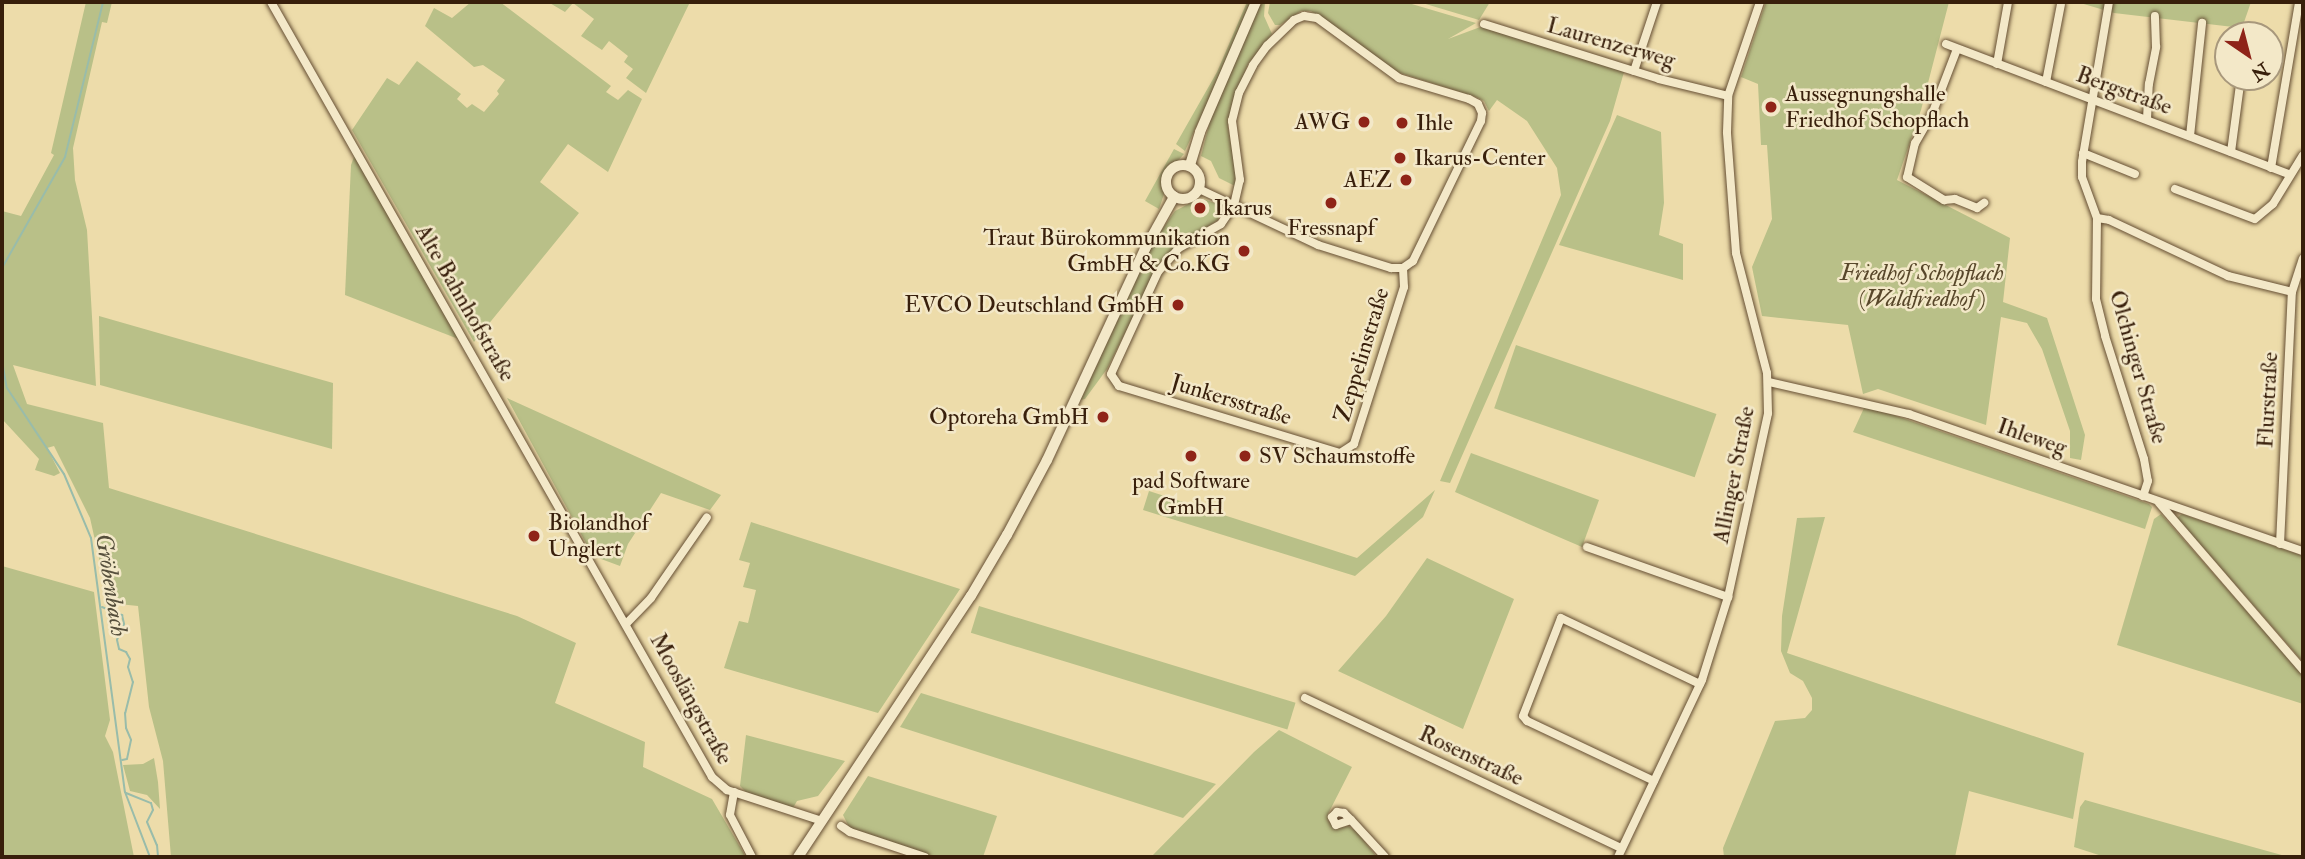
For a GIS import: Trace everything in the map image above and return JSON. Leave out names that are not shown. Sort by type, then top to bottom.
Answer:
[{"type":"street","name":"Alte Bahnhofstraße","points":[[271,2],[626,624]]},
{"type":"street","points":[[1189,165],[1255,2]]},
{"type":"street","points":[[1634,71],[1657,2]]},
{"type":"street","name":"Allinger Straße","points":[[1620,853],[1700,684],[1728,597],[1763,439],[1769,382],[1736,253],[1727,132],[1728,96],[1760,2]]},
{"type":"street","points":[[1997,64],[2008,2]]},
{"type":"street","name":"Olchinger Straße","points":[[2109,2],[2083,153],[2082,177],[2097,218],[2096,299],[2105,338],[2144,459],[2148,481],[2143,496]]},
{"type":"street","points":[[2271,168],[2299,2]]},
{"type":"street","points":[[2046,82],[2060,4]]},
{"type":"street","points":[[1199,189],[1318,245],[1391,268],[1402,268],[1413,261],[1482,121],[1481,109],[1469,99],[1399,78],[1317,18],[1304,16],[1294,20],[1260,54],[1242,85],[1232,121],[1240,180],[1234,205]]},
{"type":"street","points":[[2147,120],[2149,84],[2156,47],[2155,16]]},
{"type":"street","points":[[2190,136],[2203,23]]},
{"type":"street","name":"Laurenzerweg","points":[[1484,24],[1634,71],[1728,96]]},
{"type":"street","name":"Bergstraße","points":[[1946,44],[2289,174]]},
{"type":"street","points":[[1958,48],[1932,114],[1915,143],[1907,177],[1944,200],[1955,199],[1978,208],[1984,203]]},
{"type":"street","points":[[2231,152],[2239,91]]},
{"type":"street","points":[[2083,153],[2135,174]]},
{"type":"street","points":[[2175,190],[2251,219],[2273,204],[2303,155]]},
{"type":"street","points":[[1174,197],[1165,182],[1169,171],[1178,165],[1189,165],[1199,175],[1199,189]]},
{"type":"street","points":[[1174,197],[1188,198],[1199,189]]},
{"type":"street","points":[[798,857],[971,596],[1007,535],[1046,460],[1144,249],[1174,197]]},
{"type":"street","name":"Junkersstraße","points":[[1234,205],[1212,231],[1168,258],[1150,285],[1111,372],[1119,386],[1337,453],[1348,450]]},
{"type":"street","points":[[2097,218],[2109,220],[2228,276],[2292,292]]},
{"type":"street","name":"Flurstraße","points":[[2280,544],[2292,292],[2303,259]]},
{"type":"street","name":"Zeppelinstraße","points":[[1348,450],[1354,444],[1404,287],[1402,268]]},
{"type":"street","name":"Ihleweg","points":[[1769,382],[1909,414],[2303,551]]},
{"type":"street","points":[[2157,501],[2303,670]]},
{"type":"street","name":"Mooslängstraße","points":[[707,517],[651,598],[626,624],[712,777],[734,792],[822,821]]},
{"type":"street","points":[[1587,547],[1728,597]]},
{"type":"street","points":[[1654,781],[1527,721],[1523,716],[1561,618],[1700,684]]},
{"type":"street","name":"Rosenstraße","points":[[1305,698],[1620,853]]},
{"type":"street","name":"Mooslängstraße","points":[[734,792],[730,815],[752,857]]},
{"type":"street","points":[[1351,820],[1385,857]]},
{"type":"street","points":[[841,825],[850,832],[925,857]]},
{"type":"green space","points":[[86,2],[112,2],[107,23],[102,22],[73,148],[75,180],[87,230],[96,386],[13,365],[27,404],[103,423],[109,488],[517,616],[576,643],[555,703],[645,742],[643,767],[712,799],[746,857],[171,857],[163,761],[149,707],[138,606],[109,603],[90,518],[54,446],[47,448],[60,473],[54,476],[35,470],[39,459],[2,419],[2,211],[21,216],[54,155],[51,153]]},
{"type":"green space","points":[[471,2],[500,2],[611,86],[606,92],[618,100],[628,90],[642,99],[608,172],[568,144],[540,182],[579,213],[474,342],[352,130],[387,78],[399,85],[417,61],[461,94],[457,99],[467,108],[472,104],[484,112],[499,94],[497,91],[505,80],[483,65],[474,67],[425,26],[434,8],[452,18]]},
{"type":"green space","points":[[548,2],[690,2],[646,93],[626,78],[633,69],[624,62],[628,56],[609,41],[602,50],[581,36],[594,19],[573,3],[565,12]]},
{"type":"green space","points":[[1247,2],[1251,2],[1234,45],[1185,151],[1176,144],[1217,72]]},
{"type":"green space","points":[[1260,2],[1265,2],[1264,16],[1272,34],[1248,64],[1231,107],[1228,127],[1236,174],[1235,186],[1219,178],[1211,161],[1201,156],[1211,117]]},
{"type":"green space","points":[[1270,2],[1405,2],[1476,23],[1448,39],[1483,26],[1624,72],[1610,121],[1450,483],[1440,481],[1561,195],[1557,168],[1527,121],[1497,100],[1489,111],[1484,101],[1476,97],[1397,72],[1311,11],[1301,11],[1280,25],[1275,25],[1268,13]]},
{"type":"green space","points":[[1419,2],[1490,2],[1479,20]]},
{"type":"green space","name":"Friedhof Schopflach (Waldfriedhof)","points":[[1766,2],[1949,2],[1921,110],[1897,180],[2010,238],[2003,302],[2047,318],[2085,435],[2081,460],[2070,458],[2070,431],[2042,349],[2027,323],[2001,317],[1986,425],[1878,389],[1863,394],[1848,325],[1762,316],[1752,267],[1772,219],[1767,145],[1761,145],[1758,84],[1741,77]]},
{"type":"green space","points":[[2077,2],[2251,2],[2244,21],[2214,21],[2214,25],[2114,13]]},
{"type":"green space","points":[[1617,115],[1661,132],[1664,203],[1659,235],[1683,244],[1683,280],[1559,245]]},
{"type":"green space","points":[[1174,149],[1184,154],[1163,177],[1164,194],[1159,209],[1145,201]]},
{"type":"green space","points":[[354,157],[461,340],[345,295],[351,165]]},
{"type":"green space","points":[[1200,198],[1218,204],[1221,209],[1218,220],[1180,244],[1161,261],[1107,369],[1085,399],[1080,400],[1153,242],[1175,211]]},
{"type":"green space","points":[[99,316],[333,383],[332,449],[100,385]]},
{"type":"green space","points":[[1516,345],[1716,414],[1695,477],[1494,408]]},
{"type":"green space","points":[[507,398],[721,495],[710,510],[661,493],[628,544],[620,566],[593,556]]},
{"type":"green space","points":[[1864,408],[1885,412],[2149,504],[2152,507],[2145,529],[1853,432]]},
{"type":"green space","points":[[1471,453],[1599,500],[1582,547],[1455,492]]},
{"type":"green space","points":[[1435,490],[1423,517],[1355,576],[1143,510],[1149,491],[1357,558]]},
{"type":"green space","points":[[2161,514],[2303,675],[2303,704],[2117,645],[2154,519]]},
{"type":"green space","points":[[2182,514],[2303,556],[2303,662],[2177,518]]},
{"type":"green space","points":[[1825,517],[1787,653],[2084,753],[2073,819],[1969,791],[1955,857],[1724,857],[1723,848],[1775,721],[1805,718],[1812,710],[1812,698],[1803,681],[1790,673],[1781,651],[1782,616],[1797,518]]},
{"type":"green space","points":[[751,522],[960,589],[878,713],[724,668],[739,621],[748,623],[756,590],[743,587],[750,563],[739,560]]},
{"type":"green space","points":[[1427,558],[1514,599],[1463,729],[1338,671],[1386,616]]},
{"type":"green space","points":[[2,566],[94,592],[110,720],[105,736],[113,752],[134,857],[2,857]]},
{"type":"green space","points":[[979,606],[1296,703],[1287,730],[971,633]]},
{"type":"green space","points":[[921,693],[1216,784],[1183,818],[900,727]]},
{"type":"green space","points":[[1279,730],[1352,767],[1328,814],[1328,820],[1335,829],[1348,826],[1357,832],[1377,857],[1151,857],[1254,752]]},
{"type":"green space","points":[[746,735],[845,761],[818,796],[797,801],[793,808],[746,792],[740,786]]},
{"type":"green space","points":[[154,758],[160,809],[147,795],[130,791],[123,765],[143,764]]},
{"type":"green space","points":[[868,776],[997,816],[983,857],[921,857],[851,831],[843,815]]},
{"type":"green space","points":[[2085,800],[2289,857],[2105,857],[2074,847],[2080,807]]},
{"type":"waterway","name":"Gröbenbach","points":[[2,268],[65,157],[103,2]]},
{"type":"waterway","name":"Gröbenbach","points":[[2,361],[7,388],[64,474],[91,538],[125,792],[150,857]]},
{"type":"waterway","points":[[102,607],[122,615],[124,624],[117,640],[119,649],[126,652],[130,659],[128,667],[133,682],[125,713],[126,728],[131,740],[127,759],[122,760]]},
{"type":"waterway","name":"Gröbenbach","points":[[126,793],[151,803],[153,810],[147,822],[157,845],[158,857]]},
{"type":"place","name":"Aussegnungshalle Friedhof Schopflach","points":[[1771,107]]},
{"type":"place","name":"AWG","points":[[1364,122]]},
{"type":"place","name":"Ihle","points":[[1402,123]]},
{"type":"place","name":"Ikarus-Center","points":[[1400,158]]},
{"type":"place","name":"AEZ","points":[[1406,180]]},
{"type":"place","name":"Fressnapf","points":[[1331,203]]},
{"type":"place","name":"Ikarus","points":[[1200,208]]},
{"type":"place","name":"Traut Bürokommunikation GmbH & Co.KG","points":[[1244,251]]},
{"type":"place","name":"EVCO Deutschland GmbH","points":[[1178,305]]},
{"type":"place","name":"Optoreha GmbH","points":[[1103,417]]},
{"type":"place","name":"pad Software GmbH","points":[[1191,456]]},
{"type":"place","name":"SV Schaumstoffe","points":[[1245,456]]},
{"type":"place","name":"Biolandhof Unglert","points":[[534,536]]}]
